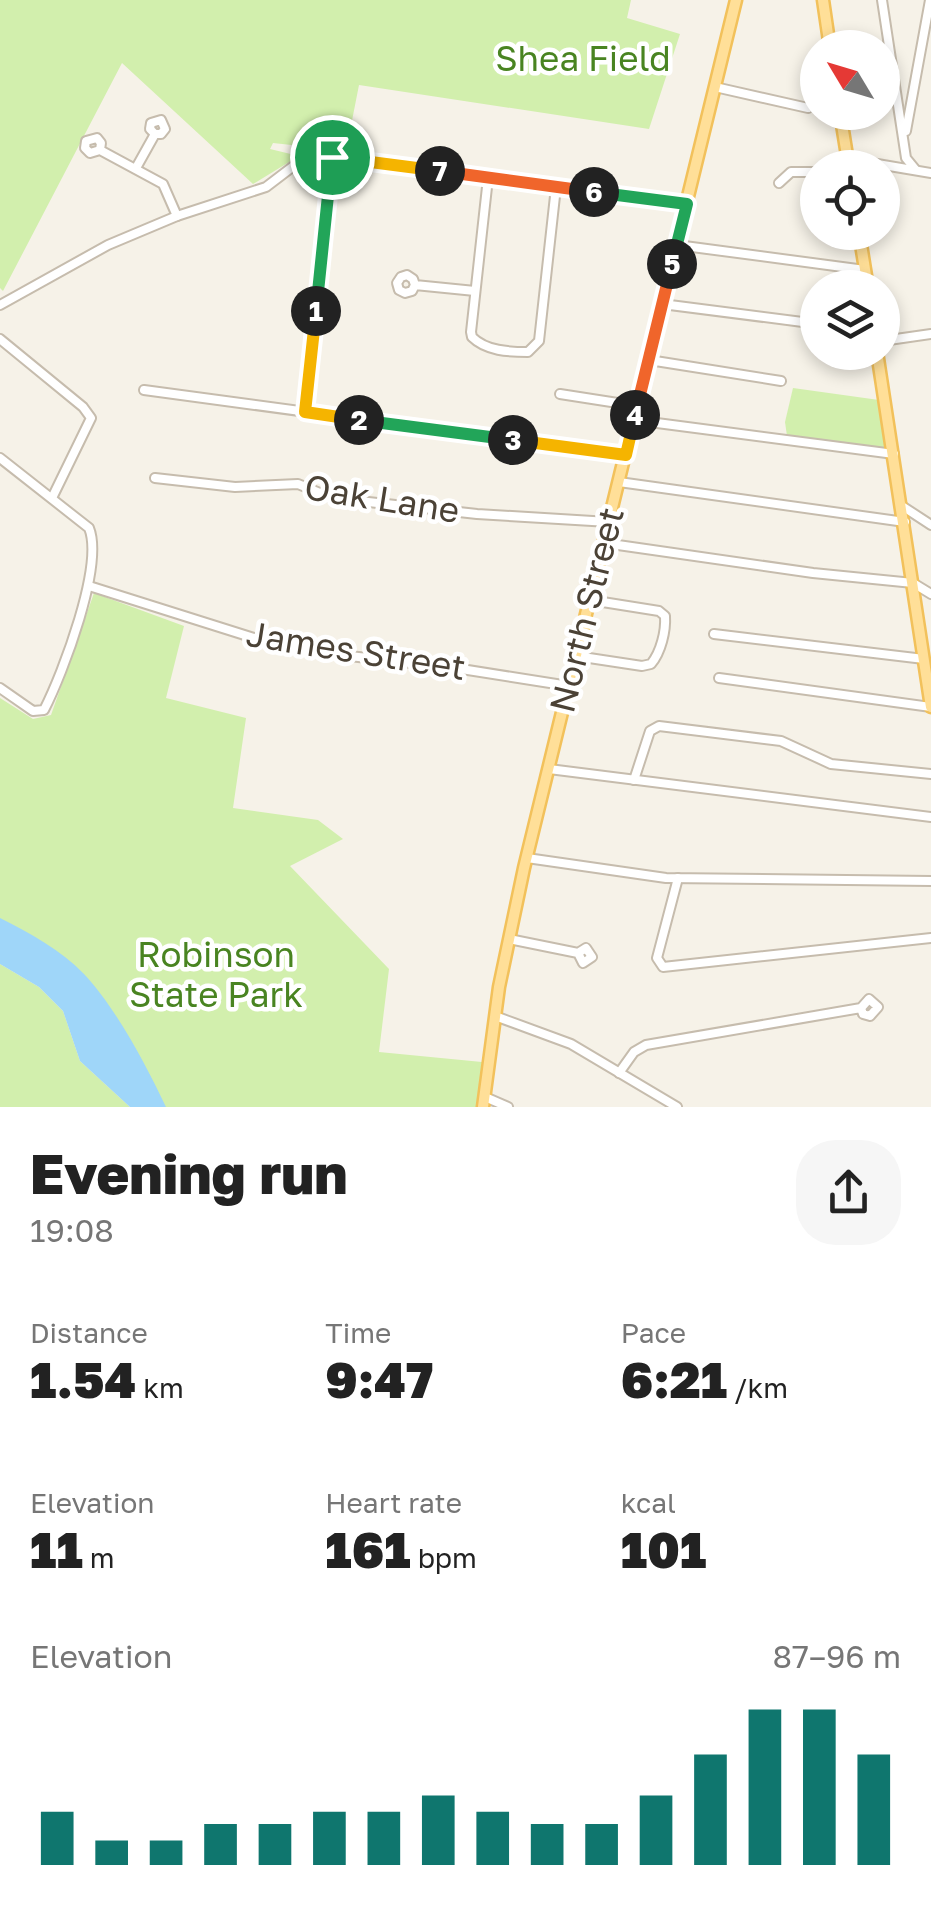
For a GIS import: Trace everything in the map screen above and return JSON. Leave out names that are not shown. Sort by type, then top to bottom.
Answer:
[{"type":"main road","name":"North Street","points":[[484,1102],[495,1016],[527,858],[736,0]]},
{"type":"main road","points":[[823,0],[827,30]]},
{"type":"main road","points":[[862,250],[865,270]]},
{"type":"main road","points":[[880,370],[931,707]]},
{"type":"street","points":[[882,0],[887,30]]},
{"type":"street","points":[[904,140],[930,0]]},
{"type":"street","points":[[900,71],[918,71]]},
{"type":"street","points":[[715,87],[800,106]]},
{"type":"street","points":[[900,115],[907,161],[916,170]]},
{"type":"street","points":[[136,168],[154,134]]},
{"type":"street","points":[[100,150],[164,184],[178,216]]},
{"type":"street","points":[[0,305],[102,248],[178,216],[260,189],[308,155],[687,204]]},
{"type":"street","points":[[305,412],[332,157]]},
{"type":"street","points":[[900,168],[931,173]]},
{"type":"street","points":[[780,183],[791,172],[800,172]]},
{"type":"street","points":[[488,178],[471,325],[475,341],[486,347],[523,352],[537,344],[556,187]]},
{"type":"street","points":[[677,245],[865,270]]},
{"type":"street","points":[[415,286],[475,290]]},
{"type":"street","points":[[662,304],[800,322]]},
{"type":"street","points":[[900,338],[931,334]]},
{"type":"street","points":[[0,339],[91,418],[52,498]]},
{"type":"street","points":[[649,360],[781,381]]},
{"type":"street","points":[[144,390],[626,455]]},
{"type":"street","points":[[560,394],[637,406]]},
{"type":"street","points":[[634,420],[894,454]]},
{"type":"street","points":[[0,458],[89,528],[94,539],[89,586],[44,710],[33,712],[0,688]]},
{"type":"street","name":"Oak Lane","points":[[155,478],[235,487],[298,484],[332,498],[477,514],[609,522]]},
{"type":"street","points":[[619,482],[904,522]]},
{"type":"street","points":[[902,506],[931,525]]},
{"type":"street","points":[[604,544],[914,583],[931,594]]},
{"type":"street","name":"James Street","points":[[89,586],[254,638],[340,655],[569,686]]},
{"type":"street","points":[[576,656],[647,666],[657,656],[665,625],[665,616],[660,611],[590,600]]},
{"type":"street","points":[[714,634],[924,659]]},
{"type":"street","points":[[719,678],[931,707]]},
{"type":"street","points":[[634,780],[650,731],[659,726],[781,741],[816,760],[839,765],[931,774]]},
{"type":"street","points":[[548,769],[931,817]]},
{"type":"street","points":[[527,858],[678,878],[931,880]]},
{"type":"street","points":[[678,878],[657,958],[659,964],[672,967],[931,938]]},
{"type":"street","points":[[509,939],[578,953]]},
{"type":"street","points":[[620,1073],[632,1054],[646,1045],[861,1008]]},
{"type":"street","points":[[495,1016],[571,1044],[677,1107]]},
{"type":"street","points":[[484,1102],[508,1107]]},
{"type":"green space","name":"Shea Field","points":[[0,0],[631,0],[627,18],[680,34],[649,129],[359,85],[346,151],[273,143],[270,149],[299,156],[253,184],[122,63],[3,291]]},
{"type":"green space","points":[[793,388],[879,400],[887,449],[787,436],[785,422]]},
{"type":"green space","name":"Robinson State Park","points":[[94,593],[184,626],[166,698],[246,718],[233,808],[318,820],[343,839],[290,866],[389,969],[379,1052],[482,1062],[478,1107],[148,1107],[139,1091],[0,943],[0,698],[33,719],[51,715]]},
{"type":"green space","points":[[0,964],[39,987],[63,1011],[80,1061],[130,1107],[0,1107]]},
{"type":"water","points":[[0,918],[55,950],[84,974],[119,1020],[166,1107],[130,1107],[80,1061],[63,1011],[39,987],[0,964]]},
{"type":"route","points":[[332,157],[687,204],[626,455],[305,412],[332,157]]}]
